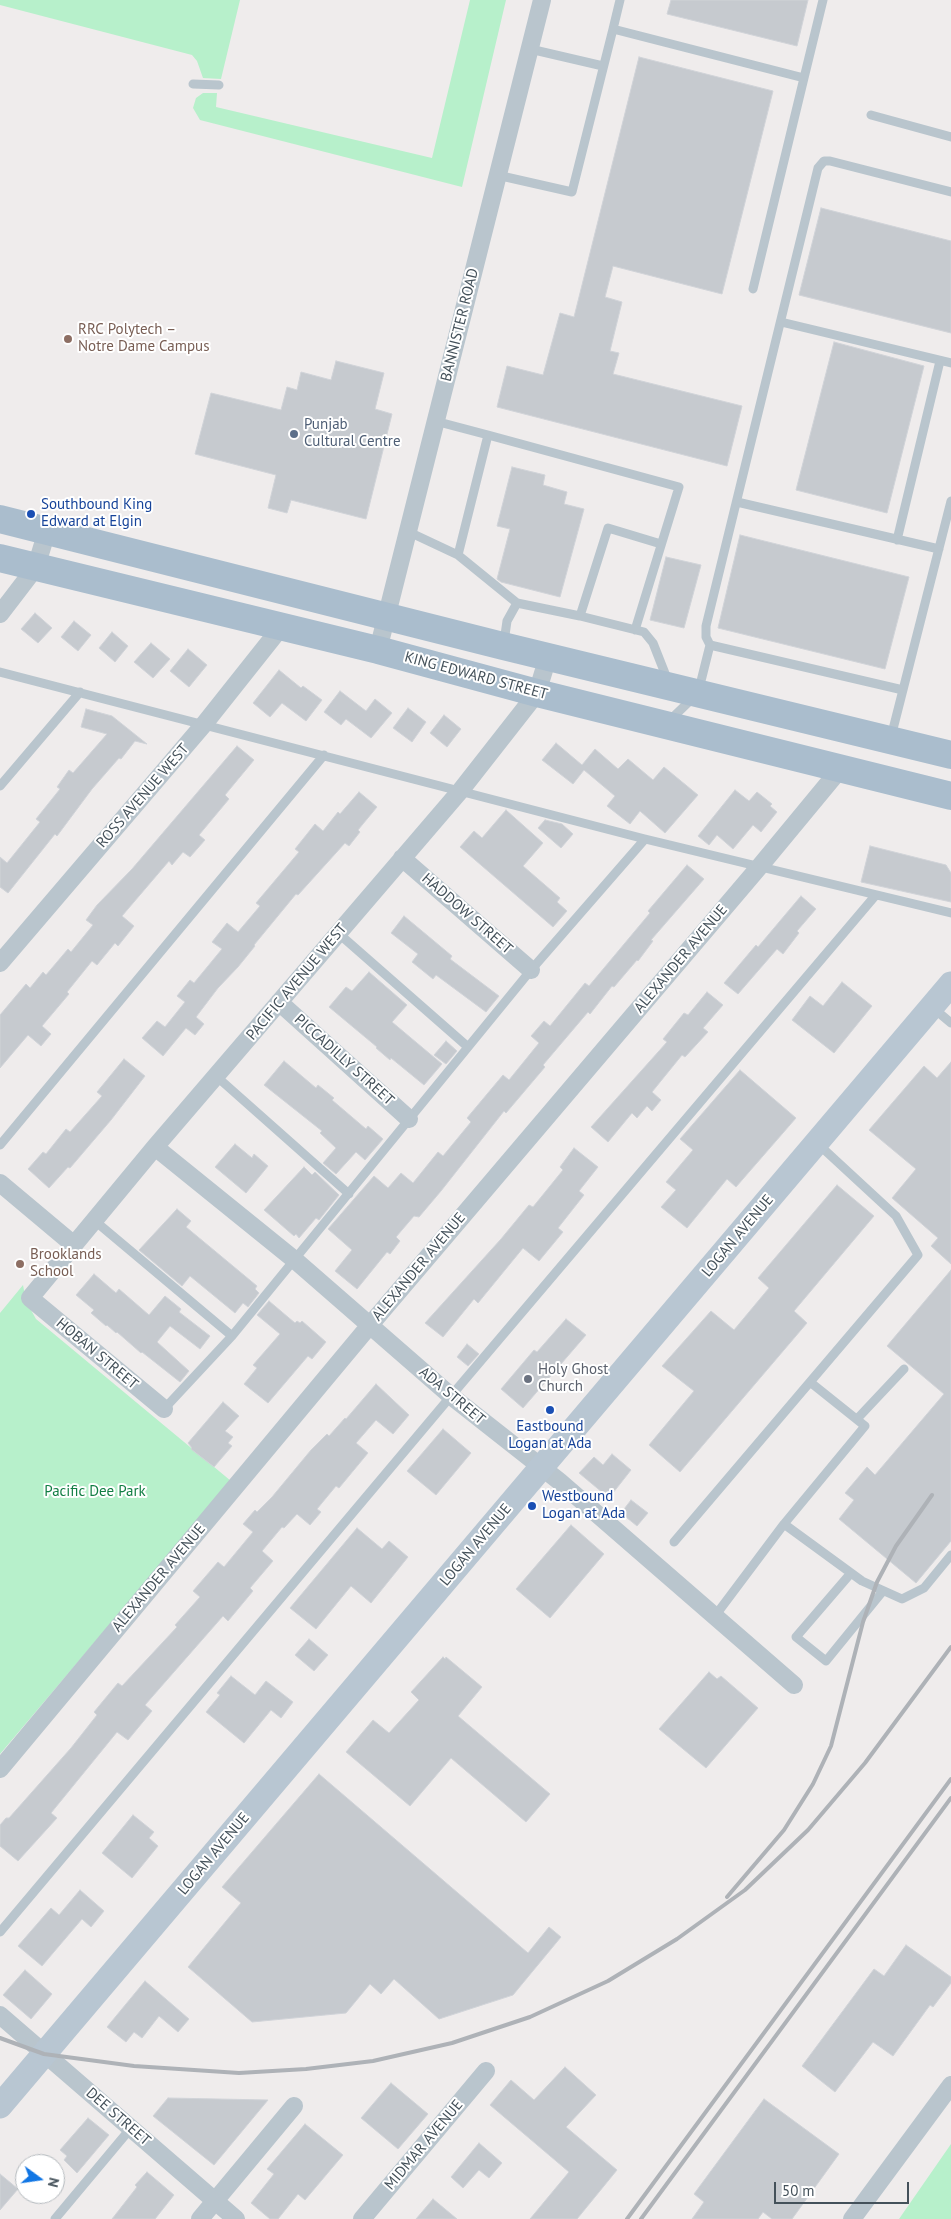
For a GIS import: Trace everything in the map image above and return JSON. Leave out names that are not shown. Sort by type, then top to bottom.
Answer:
[{"type":"main road","points":[[0,519],[548,657],[891,740],[950,751]]},
{"type":"main road","name":"KING EDWARD STREET","points":[[0,558],[378,650],[537,693],[951,796]]},
{"type":"main road","name":"LOGAN AVENUE","points":[[0,2106],[951,984]]},
{"type":"street","name":"BANNISTER ROAD","points":[[378,650],[542,0]]},
{"type":"street","points":[[0,614],[36,567],[47,531]]},
{"type":"street","name":"ROSS AVENUE WEST","points":[[0,962],[205,724],[282,626]]},
{"type":"street","name":"PACIFIC AVENUE WEST","points":[[30,1298],[155,1147],[461,790],[537,693],[548,657]]},
{"type":"street","name":"ALEXANDER AVENUE","points":[[0,1769],[370,1326],[841,768]]},
{"type":"street","name":"HADDOW STREET","points":[[402,858],[531,970]]},
{"type":"street","name":"PICCADILLY STREET","points":[[279,1002],[409,1119]]},
{"type":"street","name":"ADA STREET","points":[[155,1147],[296,1261],[451,1396],[542,1468],[794,1685]]},
{"type":"street","points":[[0,1183],[74,1245]]},
{"type":"street","name":"HOBAN STREET","points":[[30,1298],[164,1409]]},
{"type":"street","name":"DEE STREET","points":[[0,2015],[236,2219]]},
{"type":"street","name":"MIDMAR AVENUE","points":[[362,2219],[486,2071]]},
{"type":"street","points":[[852,2219],[951,2086]]},
{"type":"street","points":[[200,2219],[294,2106]]},
{"type":"lane","points":[[498,175],[572,192],[620,0]]},
{"type":"lane","points":[[753,288],[823,0]]},
{"type":"lane","points":[[613,29],[804,78]]},
{"type":"lane","points":[[530,49],[603,66]]},
{"type":"lane","points":[[193,84],[219,85]]},
{"type":"lane","points":[[871,115],[951,137]]},
{"type":"lane","points":[[665,725],[698,693],[710,645],[706,637],[706,626],[818,168],[824,161],[830,160],[951,192]]},
{"type":"lane","points":[[781,322],[951,363]]},
{"type":"lane","points":[[897,540],[940,361]]},
{"type":"lane","points":[[435,421],[679,487],[634,630]]},
{"type":"lane","points":[[458,555],[488,435]]},
{"type":"lane","points":[[891,740],[951,501]]},
{"type":"lane","points":[[737,502],[939,549]]},
{"type":"lane","points":[[580,616],[608,528],[661,544]]},
{"type":"lane","points":[[409,532],[458,555],[518,603],[644,632],[653,643],[670,686]]},
{"type":"lane","points":[[503,646],[507,621],[518,603]]},
{"type":"lane","points":[[710,645],[903,690]]},
{"type":"lane","points":[[0,672],[645,838],[875,896],[951,913]]},
{"type":"lane","points":[[0,786],[80,692]]},
{"type":"lane","points":[[0,1145],[324,755]]},
{"type":"lane","points":[[164,1409],[232,1336],[296,1261],[531,970],[645,838]]},
{"type":"lane","points":[[0,1932],[875,896]]},
{"type":"lane","points":[[338,933],[468,1047]]},
{"type":"lane","points":[[932,1007],[951,1023]]},
{"type":"lane","points":[[216,1076],[349,1194]]},
{"type":"lane","points":[[674,1542],[918,1255],[896,1216],[816,1143]]},
{"type":"lane","points":[[94,1221],[232,1336]]},
{"type":"lane","points":[[857,1419],[904,1369]]},
{"type":"lane","points":[[715,1616],[784,1524],[864,1426],[810,1382]]},
{"type":"lane","points":[[784,1524],[862,1581],[902,1599],[924,1588],[951,1555]]},
{"type":"lane","points":[[851,1573],[796,1637],[826,1661],[883,1591]]},
{"type":"lane","points":[[55,2219],[131,2128]]},
{"type":"green space","points":[[0,0],[240,0],[221,79],[203,78],[197,61],[192,55],[0,5]]},
{"type":"green space","points":[[470,0],[506,0],[462,187],[200,120],[193,108],[196,98],[203,93],[217,93],[216,107],[432,158]]},
{"type":"green space","name":"Pacific Dee Park","points":[[23,1285],[26,1301],[36,1319],[231,1481],[0,1754],[0,1313]]},
{"type":"green space","points":[[951,2144],[951,2219],[899,2219]]},
{"type":"building","points":[[671,0],[808,0],[797,46],[667,14]]},
{"type":"building","points":[[639,57],[773,91],[722,294],[613,266],[605,297],[622,302],[610,351],[619,353],[613,374],[742,406],[727,466],[497,407],[507,366],[543,375],[560,313],[574,317]]},
{"type":"building","points":[[821,208],[951,241],[951,333],[799,295]]},
{"type":"building","points":[[834,342],[924,366],[887,513],[796,490]]},
{"type":"building","name":"Punjab Cultural Centre","points":[[336,361],[384,373],[375,409],[392,414],[366,519],[291,500],[287,513],[268,508],[276,475],[195,454],[211,393],[281,410],[287,387],[297,390],[301,372],[331,380]]},
{"type":"building","points":[[512,467],[545,475],[543,485],[567,492],[564,504],[584,509],[560,597],[501,582],[497,579],[510,529],[497,526]]},
{"type":"building","points":[[740,535],[909,577],[885,669],[718,628]]},
{"type":"building","points":[[666,557],[701,565],[684,628],[650,620]]},
{"type":"building","points":[[35,613],[52,628],[38,643],[21,629]]},
{"type":"building","points":[[74,621],[91,635],[78,651],[61,637]]},
{"type":"building","points":[[112,632],[128,646],[115,662],[99,648]]},
{"type":"building","points":[[151,643],[170,659],[153,678],[134,662]]},
{"type":"building","points":[[188,649],[207,665],[189,687],[170,671]]},
{"type":"building","points":[[279,670],[301,688],[303,686],[322,700],[306,721],[282,703],[270,717],[253,703]]},
{"type":"building","points":[[340,691],[366,711],[375,699],[392,713],[371,738],[346,719],[341,725],[324,712]]},
{"type":"building","points":[[408,708],[426,722],[412,742],[393,728]]},
{"type":"building","points":[[86,709],[112,716],[147,744],[135,741],[121,759],[119,758],[92,789],[57,836],[55,834],[8,893],[0,887],[0,857],[7,863],[40,822],[36,819],[60,789],[57,787],[69,770],[73,773],[107,734],[81,727]]},
{"type":"building","points":[[444,715],[461,729],[447,747],[430,733]]},
{"type":"building","points":[[556,743],[582,765],[595,749],[618,769],[628,759],[653,780],[664,767],[698,795],[665,833],[640,811],[630,824],[607,806],[615,796],[584,770],[573,784],[542,760]]},
{"type":"building","points":[[237,746],[254,760],[225,795],[229,799],[199,835],[205,840],[190,857],[183,852],[172,865],[169,861],[122,916],[134,926],[118,946],[115,943],[97,965],[92,961],[67,992],[69,994],[42,1026],[51,1034],[41,1046],[28,1035],[0,1068],[0,1015],[26,984],[30,988],[43,972],[46,975],[68,949],[71,952],[93,925],[86,920],[97,905],[132,869]]},
{"type":"building","points":[[735,790],[749,801],[757,792],[772,804],[770,806],[777,812],[761,832],[753,825],[733,849],[717,835],[709,845],[698,836]]},
{"type":"building","points":[[359,792],[377,807],[358,830],[360,832],[349,846],[345,843],[298,895],[296,894],[238,967],[218,988],[196,1017],[204,1024],[195,1035],[186,1028],[163,1056],[142,1038],[157,1021],[165,1027],[185,1002],[177,996],[190,980],[194,983],[222,949],[212,942],[227,923],[238,932],[260,906],[256,903],[299,852],[295,849],[315,824],[323,831],[338,812],[340,814]]},
{"type":"building","points":[[506,810],[543,843],[523,866],[560,898],[557,902],[567,911],[553,927],[460,847],[474,831],[482,838]]},
{"type":"building","points":[[545,820],[562,824],[573,834],[561,848],[538,828]]},
{"type":"building","points":[[870,846],[946,865],[951,873],[951,902],[861,882]]},
{"type":"building","points":[[687,865],[704,879],[651,940],[653,941],[638,961],[614,987],[612,986],[590,1014],[588,1012],[543,1065],[545,1067],[506,1113],[504,1111],[419,1217],[414,1216],[396,1237],[400,1241],[390,1254],[387,1252],[357,1289],[335,1271],[352,1250],[328,1229],[374,1176],[388,1188],[401,1173],[413,1183],[438,1152],[443,1156],[471,1122],[467,1118],[503,1075],[509,1080],[539,1043],[531,1036],[544,1021],[550,1026],[585,983],[589,986]]},
{"type":"building","points":[[801,896],[816,909],[797,931],[799,933],[783,954],[777,949],[738,994],[724,983],[756,945],[758,947]]},
{"type":"building","points":[[404,916],[452,956],[450,959],[499,996],[486,1012],[436,975],[433,979],[412,962],[418,954],[391,933]]},
{"type":"building","points":[[369,972],[407,1005],[392,1022],[442,1064],[424,1085],[391,1058],[390,1060],[329,1007],[346,987],[352,991]]},
{"type":"building","points":[[842,982],[872,1006],[834,1053],[792,1020],[810,996],[823,1006]]},
{"type":"building","points":[[707,992],[723,1005],[703,1028],[708,1032],[685,1057],[682,1055],[652,1092],[661,1100],[652,1111],[647,1106],[637,1118],[632,1113],[608,1142],[591,1127],[667,1042],[663,1039],[684,1013],[688,1015]]},
{"type":"building","points":[[446,1041],[457,1051],[446,1064],[434,1055]]},
{"type":"building","points":[[124,1059],[145,1076],[70,1168],[68,1167],[49,1188],[28,1169],[43,1152],[46,1154],[66,1129],[70,1132],[102,1096],[97,1092]]},
{"type":"building","points":[[284,1061],[316,1088],[318,1085],[334,1098],[332,1100],[366,1129],[368,1126],[383,1139],[365,1160],[356,1152],[336,1174],[323,1163],[336,1148],[320,1133],[322,1131],[264,1085]]},
{"type":"building","points":[[951,1062],[951,1264],[931,1246],[938,1238],[892,1198],[916,1169],[869,1130],[924,1066],[937,1078]]},
{"type":"building","points":[[740,1070],[796,1118],[736,1187],[727,1179],[687,1228],[661,1207],[676,1190],[666,1182],[693,1150],[680,1139]]},
{"type":"building","points":[[235,1144],[252,1158],[254,1154],[268,1166],[246,1193],[215,1167]]},
{"type":"building","points":[[574,1148],[598,1167],[579,1191],[584,1195],[558,1228],[563,1232],[539,1261],[523,1248],[478,1303],[474,1299],[443,1337],[425,1323],[529,1205],[533,1207],[563,1170],[560,1167]]},
{"type":"building","points":[[304,1167],[312,1175],[315,1172],[339,1195],[319,1220],[316,1218],[299,1238],[296,1234],[294,1236],[264,1210]]},
{"type":"building","points":[[837,1185],[874,1216],[794,1311],[807,1323],[680,1472],[649,1445],[694,1391],[662,1366],[711,1311],[734,1330],[769,1288],[758,1278]]},
{"type":"building","points":[[177,1209],[191,1221],[186,1227],[257,1286],[255,1289],[259,1293],[248,1307],[243,1303],[235,1313],[190,1276],[182,1286],[139,1250]]},
{"type":"building","points":[[951,1270],[951,1541],[916,1583],[839,1519],[854,1500],[845,1493],[867,1467],[875,1475],[944,1394],[887,1346]]},
{"type":"building","points":[[94,1274],[116,1293],[119,1289],[149,1315],[165,1296],[181,1309],[179,1312],[210,1336],[200,1349],[170,1326],[157,1342],[189,1371],[180,1382],[141,1353],[117,1332],[106,1326],[91,1313],[94,1310],[76,1295]]},
{"type":"building","points":[[269,1301],[295,1323],[302,1321],[326,1342],[312,1359],[308,1356],[268,1403],[244,1384],[257,1368],[253,1365],[280,1334],[257,1315]]},
{"type":"building","points":[[566,1319],[586,1335],[523,1408],[501,1389],[534,1350],[537,1352]]},
{"type":"building","points":[[467,1344],[479,1354],[468,1366],[457,1357]]},
{"type":"building","points":[[376,1384],[409,1415],[393,1434],[376,1420],[356,1443],[368,1453],[339,1488],[336,1486],[317,1509],[321,1512],[310,1525],[297,1514],[284,1528],[282,1527],[262,1551],[273,1561],[250,1588],[253,1591],[228,1621],[223,1616],[145,1705],[152,1711],[128,1740],[117,1732],[51,1813],[57,1818],[18,1861],[0,1846],[0,1825],[6,1818],[9,1818],[71,1748],[97,1715],[94,1712],[118,1683],[122,1686],[177,1627],[175,1625],[200,1597],[193,1591],[218,1562],[224,1567],[253,1532],[243,1524],[255,1510],[257,1512],[272,1497],[311,1450],[346,1419]]},
{"type":"building","points":[[223,1402],[239,1416],[225,1431],[233,1437],[228,1443],[232,1446],[214,1467],[191,1449],[188,1443]]},
{"type":"building","points":[[443,1429],[471,1453],[436,1495],[407,1471]]},
{"type":"building","points":[[612,1454],[631,1470],[609,1498],[579,1473],[594,1457],[603,1465]]},
{"type":"building","points":[[631,1500],[648,1513],[637,1526],[621,1513]]},
{"type":"building","points":[[571,1525],[604,1554],[550,1618],[516,1589]]},
{"type":"building","points":[[357,1528],[382,1549],[389,1541],[408,1557],[371,1603],[351,1586],[316,1629],[290,1608]]},
{"type":"building","points":[[309,1639],[328,1655],[314,1671],[295,1655]]},
{"type":"building","points":[[443,1657],[445,1659],[446,1657],[482,1687],[458,1716],[550,1794],[526,1822],[451,1758],[410,1806],[346,1752],[373,1720],[389,1733],[419,1700],[411,1692]]},
{"type":"building","points":[[709,1672],[717,1679],[721,1676],[758,1708],[706,1768],[659,1729]]},
{"type":"building","points":[[231,1676],[255,1695],[266,1681],[293,1702],[281,1718],[271,1710],[244,1743],[206,1712],[220,1695],[217,1693]]},
{"type":"building","points":[[319,1774],[528,1953],[549,1927],[561,1937],[513,1995],[439,2019],[394,1979],[381,1994],[370,1984],[346,2013],[252,2022],[188,1967],[241,1903],[222,1887]]},
{"type":"building","points":[[133,1815],[154,1832],[149,1838],[158,1846],[132,1878],[102,1853]]},
{"type":"building","points":[[80,1890],[104,1911],[91,1927],[82,1919],[42,1966],[18,1946],[51,1908],[59,1915]]},
{"type":"building","points":[[906,1945],[951,1977],[951,1983],[933,2007],[930,2005],[893,2056],[873,2042],[835,2092],[802,2066],[874,1969],[884,1976]]},
{"type":"building","points":[[25,1970],[52,1994],[31,2019],[3,1995]]},
{"type":"building","points":[[145,1981],[189,2019],[178,2032],[159,2016],[142,2038],[134,2032],[126,2042],[107,2027]]},
{"type":"building","points":[[565,2067],[596,2095],[566,2127],[617,2170],[577,2219],[530,2219],[569,2172],[490,2105],[511,2080],[534,2100]]},
{"type":"building","points":[[391,2083],[428,2114],[398,2149],[361,2118]]},
{"type":"building","points":[[168,2098],[268,2100],[214,2165],[153,2116]]},
{"type":"building","points":[[764,2099],[839,2154],[792,2219],[772,2219],[763,2212],[758,2219],[692,2219],[704,2202],[694,2194]]},
{"type":"building","points":[[88,2118],[109,2135],[77,2173],[65,2161],[67,2156],[60,2150]]},
{"type":"building","points":[[305,2124],[343,2155],[305,2200],[298,2194],[278,2219],[270,2219],[251,2203],[274,2174],[267,2169]]},
{"type":"building","points":[[479,2143],[502,2163],[489,2178],[479,2170],[463,2188],[451,2177]]},
{"type":"building","points":[[147,2172],[174,2195],[155,2219],[112,2219],[137,2187],[135,2185]]},
{"type":"building","points":[[0,2174],[15,2186],[15,2192],[0,2210]]},
{"type":"building","points":[[433,2199],[457,2219],[416,2219]]},
{"type":"railway","points":[[727,1897],[784,1830],[813,1784],[831,1746],[863,1622],[877,1582],[896,1546],[932,1495]]},
{"type":"railway","points":[[0,2038],[44,2054],[134,2066],[239,2073],[306,2069],[373,2061],[452,2043],[530,2017],[608,1981],[677,1939],[745,1890],[808,1830],[865,1763],[951,1647]]},
{"type":"railway","points":[[627,2219],[951,1779]]},
{"type":"railway","points":[[641,2219],[951,1798]]},
{"type":"place","name":"RRC Polytech – Notre Dame Campus","points":[[68,339]]},
{"type":"place","name":"Punjab Cultural Centre","points":[[294,434]]},
{"type":"place","name":"Southbound King Edward at Elgin","points":[[31,514]]},
{"type":"place","name":"Brooklands School","points":[[20,1264]]},
{"type":"place","name":"Holy Ghost Church","points":[[528,1379]]},
{"type":"place","name":"Eastbound Logan at Ada","points":[[550,1410]]},
{"type":"place","name":"Westbound Logan at Ada","points":[[532,1506]]}]
